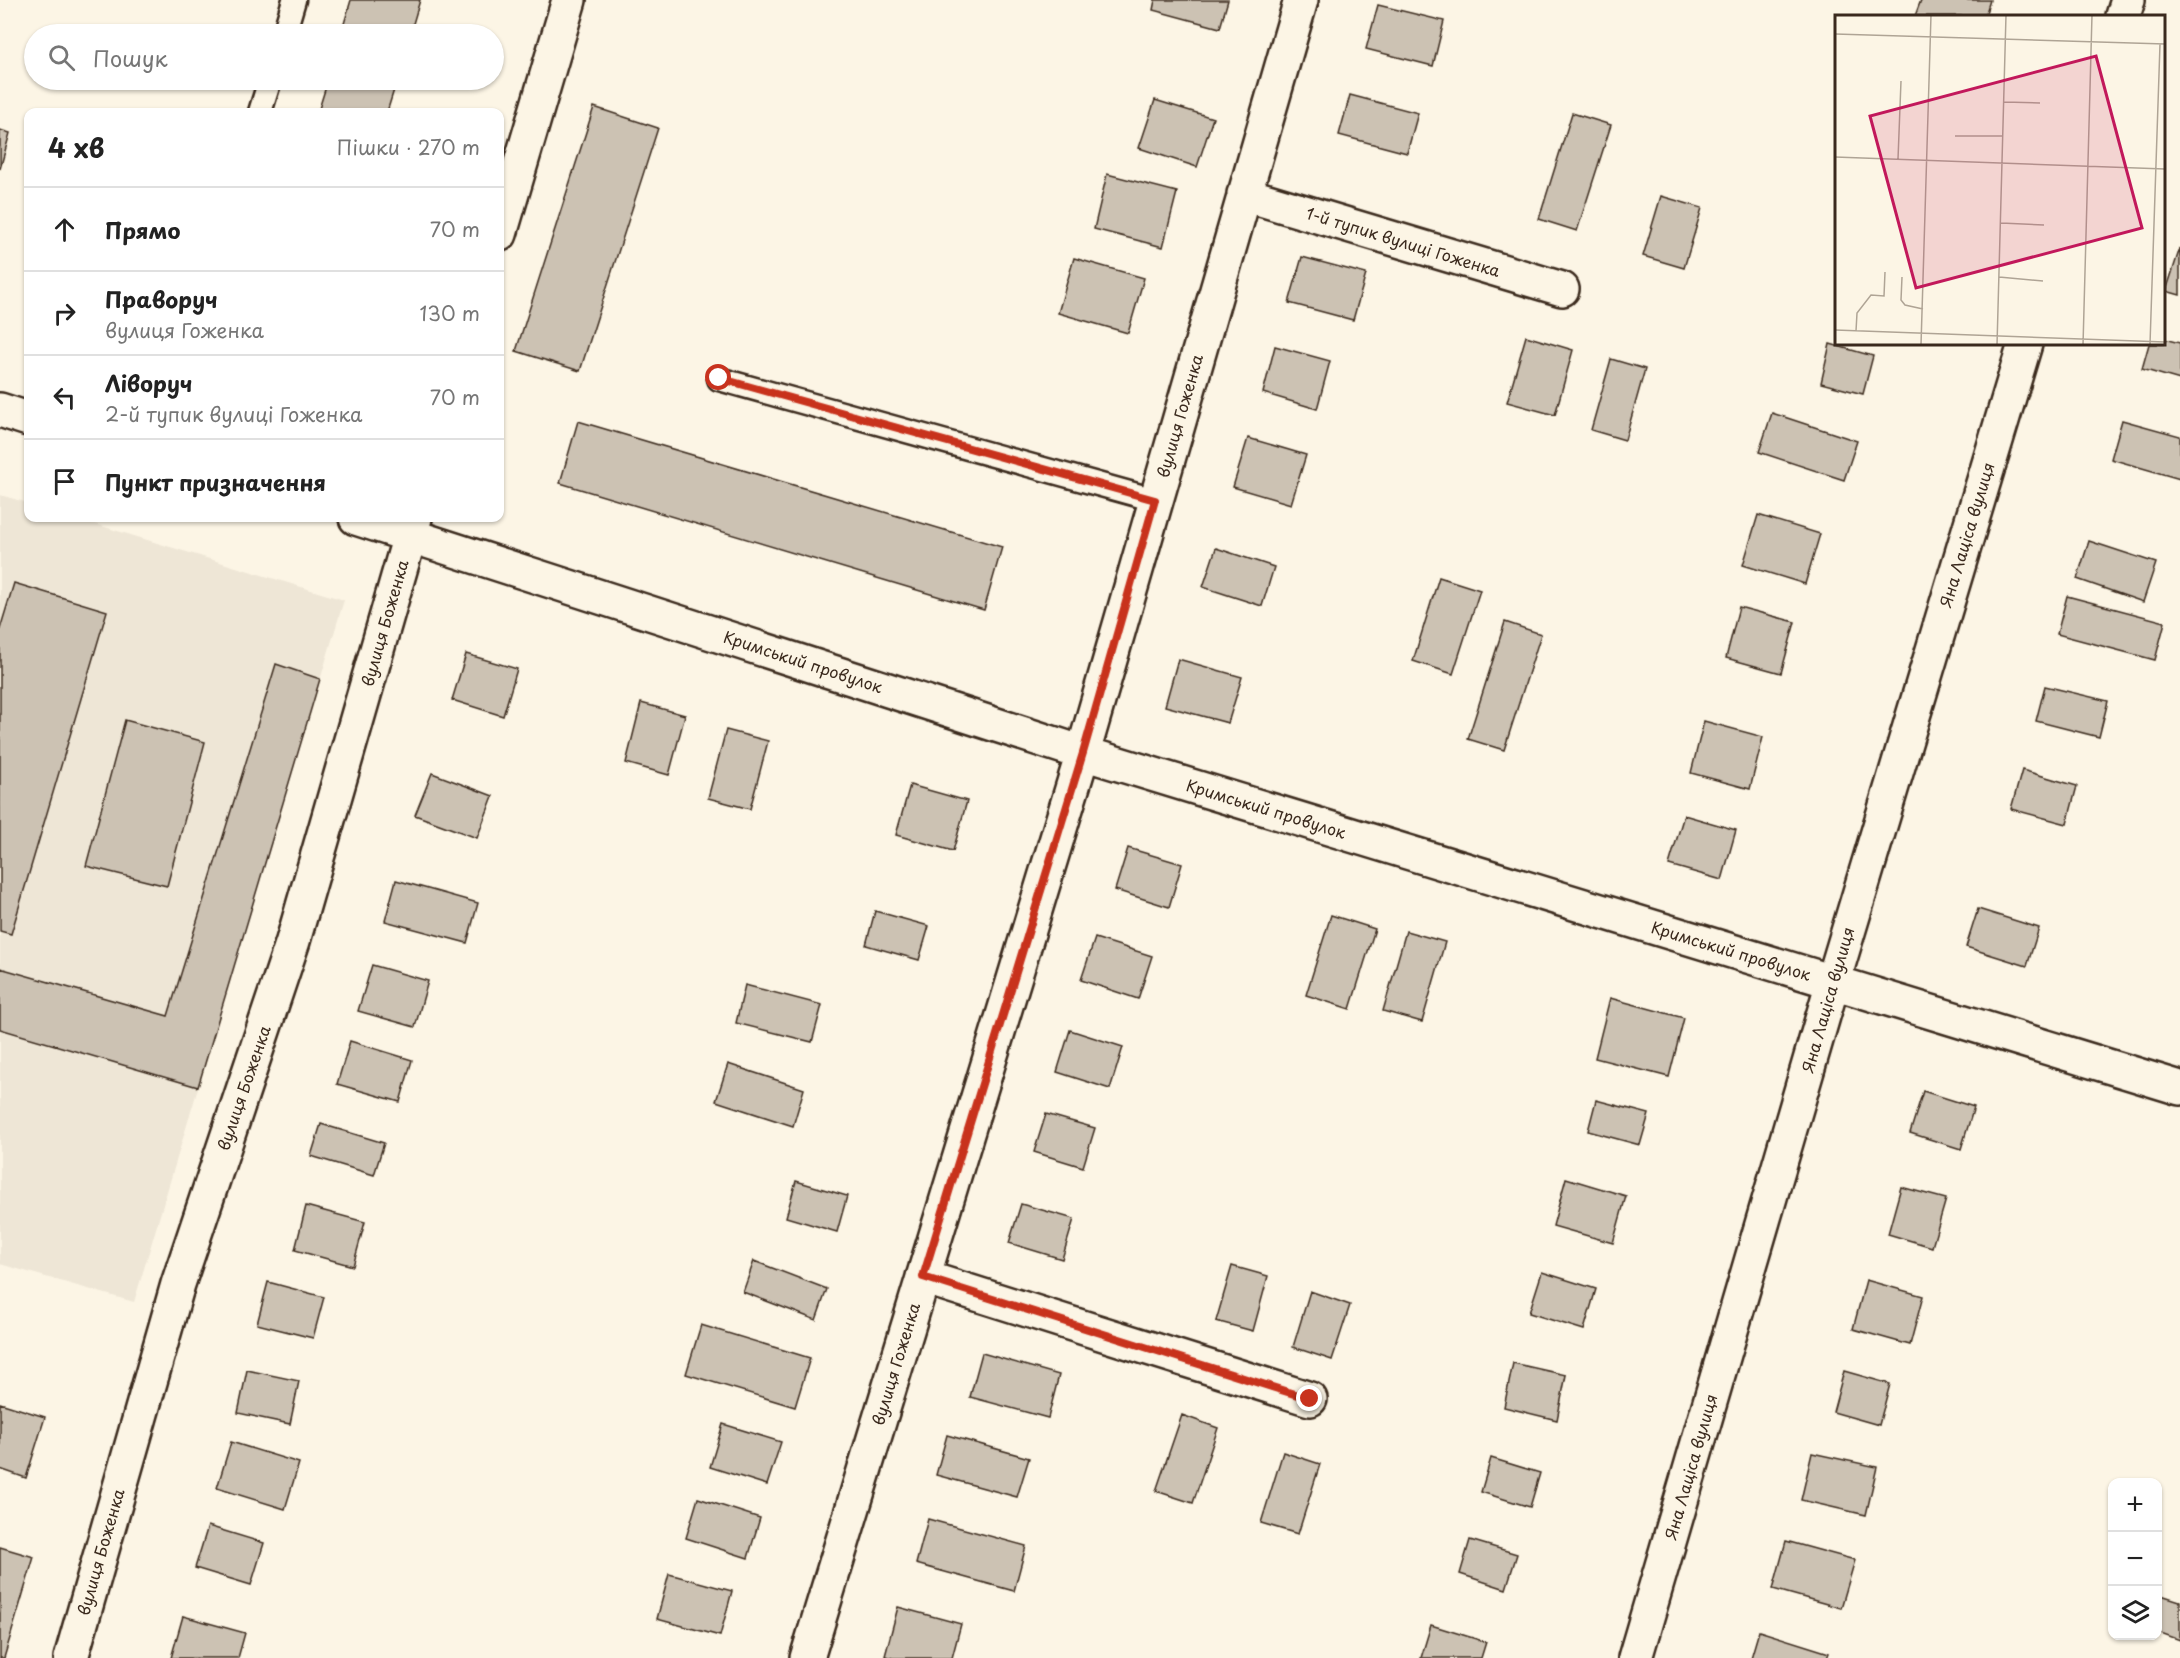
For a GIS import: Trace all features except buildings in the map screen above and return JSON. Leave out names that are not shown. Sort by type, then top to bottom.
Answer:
[{"type":"street","points":[[504,220],[569,0]]},
{"type":"street","name":"вулиця Гоженка","points":[[807,1658],[1083,753],[1300,0]]},
{"type":"street","points":[[2123,15],[2128,0]]},
{"type":"street","name":"1-й тупик вулиці Гоженка","points":[[1244,194],[1562,290]]},
{"type":"street","name":"Яна Лаціса вулиця","points":[[1635,1658],[1833,982],[2025,345]]},
{"type":"street","points":[[0,410],[24,418]]},
{"type":"street","name":"Кримський провулок","points":[[384,522],[413,526],[1083,753],[2180,1088]]},
{"type":"street","name":"вулиця Боженка","points":[[71,1658],[178,1284],[293,941],[413,526]]},
{"type":"street","points":[[923,1277],[1310,1399]]},
{"type":"lane","points":[[287,24],[294,0]]},
{"type":"lane","points":[[261,108],[267,90]]},
{"type":"lane","points":[[719,378],[1155,500]]},
{"type":"shaded area","points":[[0,495],[24,502],[24,522],[88,522],[344,600],[134,1302],[0,1264]]},
{"type":"route","points":[[719,378],[1155,500],[1083,753],[923,1277],[1310,1399]]}]
